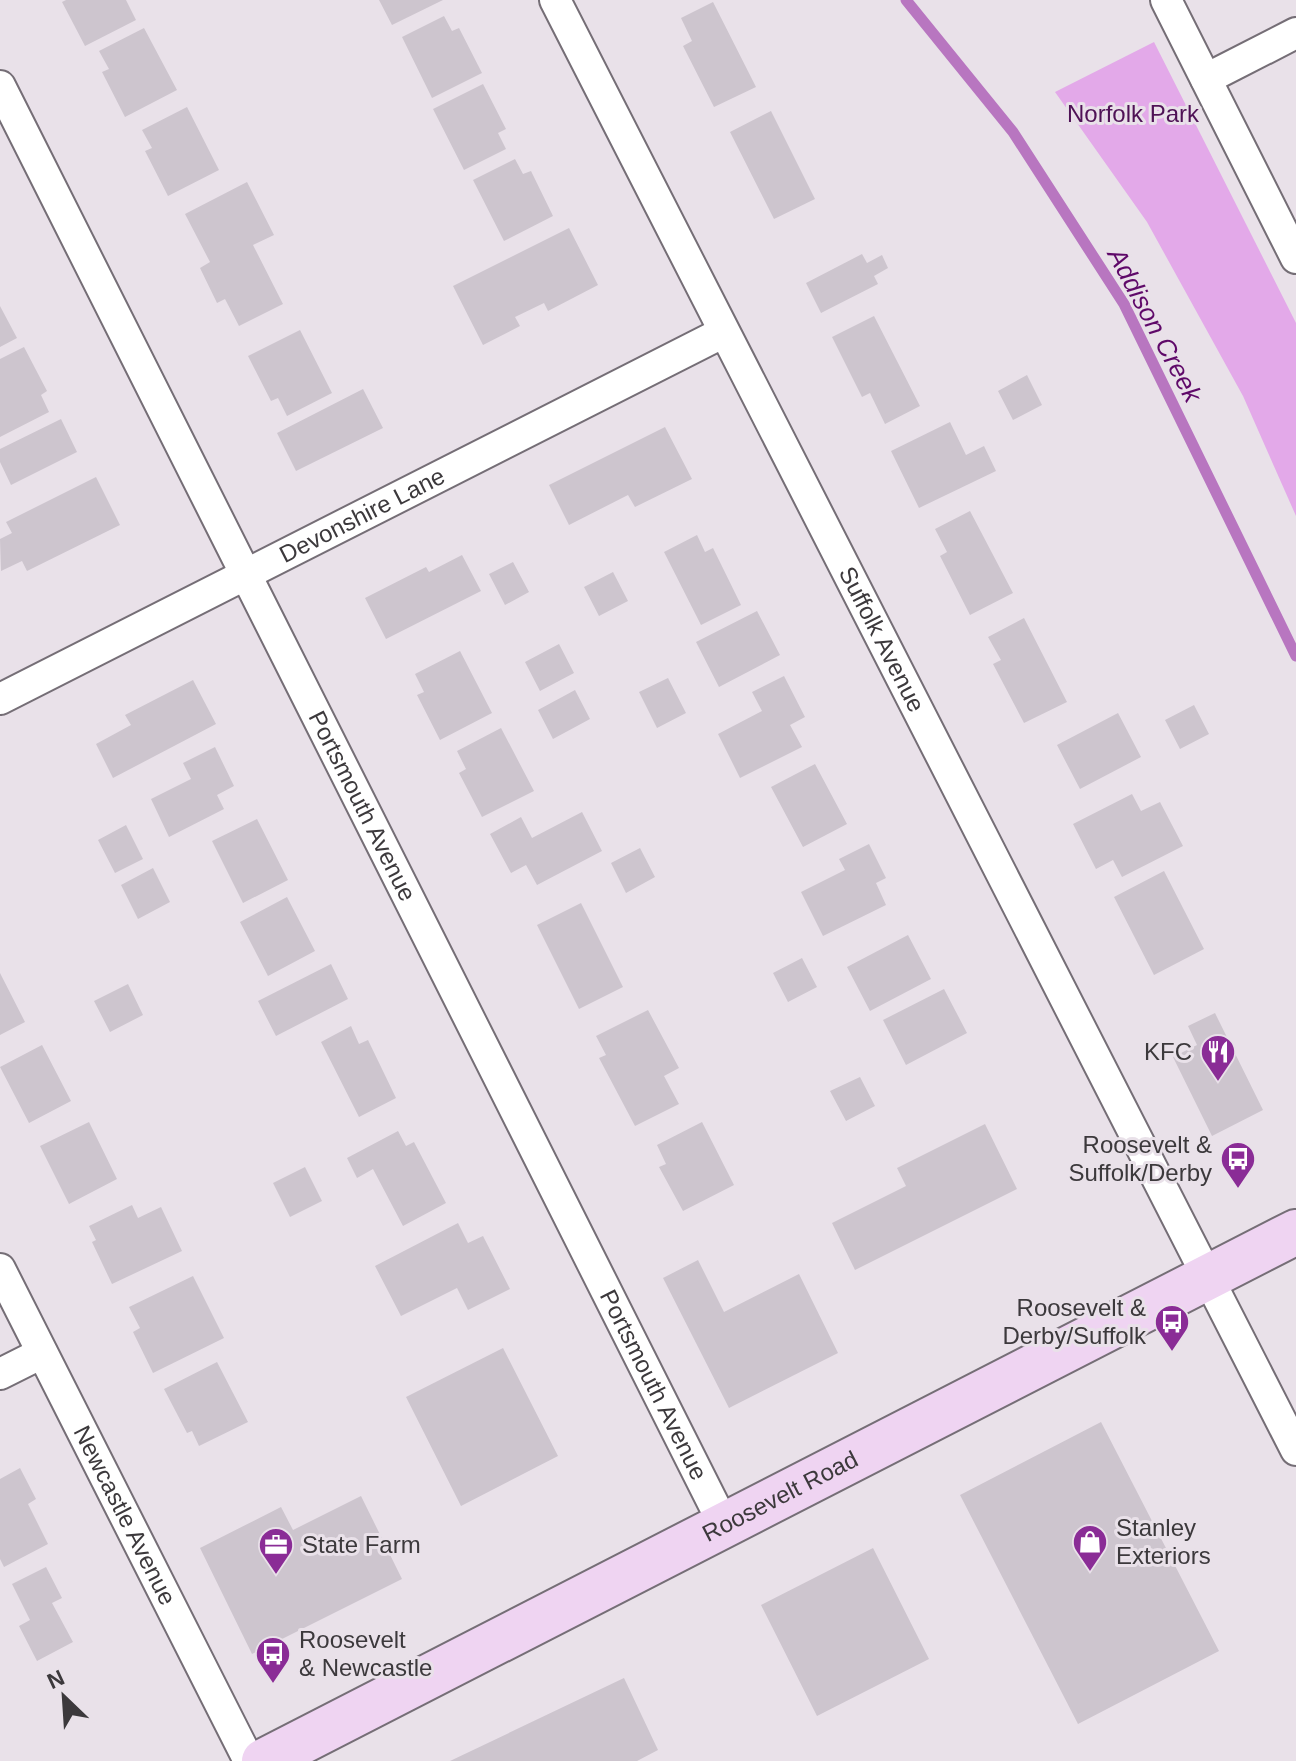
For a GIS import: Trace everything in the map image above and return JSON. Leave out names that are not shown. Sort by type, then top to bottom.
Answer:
[{"type":"main road","name":"Roosevelt Road","points":[[264,1761],[1296,1232]]},
{"type":"street","name":"Suffolk Avenue","points":[[555,0],[722,333],[1210,1276],[1296,1450]]},
{"type":"street","points":[[1166,0],[1296,258]]},
{"type":"street","points":[[1206,79],[1296,33]]},
{"type":"street","name":"Portsmouth Avenue","points":[[0,86],[724,1525]]},
{"type":"street","name":"Devonshire Lane","points":[[0,699],[722,333]]},
{"type":"street","name":"Newcastle Avenue","points":[[0,1269],[249,1761]]},
{"type":"street","points":[[0,1374],[42,1353]]},
{"type":"green space","name":"Norfolk Park","points":[[1154,42],[1296,323],[1296,516],[1243,396],[1147,222],[1055,92]]},
{"type":"building","points":[[126,0],[136,20],[85,46],[62,2]]},
{"type":"building","points":[[379,0],[443,0],[392,25]]},
{"type":"building","points":[[713,2],[756,87],[714,107],[683,46],[692,41],[681,18]]},
{"type":"building","points":[[444,16],[452,31],[459,28],[482,73],[432,98],[402,37]]},
{"type":"building","points":[[144,28],[177,90],[125,117],[102,72],[109,69],[99,51]]},
{"type":"building","points":[[483,84],[506,129],[498,133],[506,149],[464,170],[433,109]]},
{"type":"building","points":[[187,107],[219,170],[168,196],[145,151],[152,148],[142,130]]},
{"type":"building","points":[[771,111],[815,199],[774,219],[730,132]]},
{"type":"building","points":[[515,159],[523,174],[531,171],[553,216],[504,241],[473,180]]},
{"type":"building","points":[[247,182],[274,235],[253,245],[283,304],[239,326],[225,299],[217,303],[200,268],[210,262],[185,214]]},
{"type":"building","points":[[569,228],[598,285],[548,311],[544,303],[515,317],[520,326],[483,345],[453,286]]},
{"type":"building","points":[[862,254],[867,263],[882,255],[888,268],[874,276],[878,284],[821,313],[806,283]]},
{"type":"building","points":[[0,306],[17,338],[0,347]]},
{"type":"building","points":[[874,316],[920,406],[885,424],[870,393],[862,397],[832,337]]},
{"type":"building","points":[[300,330],[332,393],[287,416],[278,398],[271,401],[248,356]]},
{"type":"building","points":[[24,347],[47,391],[41,395],[49,412],[0,437],[0,359]]},
{"type":"building","points":[[1027,375],[1042,405],[1013,420],[998,391]]},
{"type":"building","points":[[363,389],[383,428],[296,471],[277,433]]},
{"type":"building","points":[[61,419],[77,452],[11,485],[0,462],[0,449]]},
{"type":"building","points":[[950,422],[966,455],[984,446],[996,471],[919,508],[891,451]]},
{"type":"building","points":[[665,427],[692,479],[635,507],[628,495],[569,525],[549,485]]},
{"type":"building","points":[[96,477],[120,525],[27,571],[22,561],[1,571],[0,539],[12,533],[6,522]]},
{"type":"building","points":[[970,511],[1013,593],[970,615],[940,556],[947,552],[935,529]]},
{"type":"building","points":[[697,535],[705,552],[713,548],[741,605],[701,625],[664,552]]},
{"type":"building","points":[[462,555],[481,591],[386,639],[365,598],[426,567],[429,572]]},
{"type":"building","points":[[513,562],[529,592],[505,605],[489,574]]},
{"type":"building","points":[[613,572],[628,601],[599,616],[584,587]]},
{"type":"building","points":[[757,611],[780,655],[719,687],[696,642]]},
{"type":"building","points":[[1024,618],[1067,702],[1024,723],[993,664],[1001,660],[988,637]]},
{"type":"building","points":[[559,644],[574,673],[540,691],[525,662]]},
{"type":"building","points":[[460,651],[492,713],[440,740],[417,695],[424,692],[415,674]]},
{"type":"building","points":[[784,676],[805,717],[790,725],[802,747],[740,778],[718,734],[762,711],[752,692]]},
{"type":"building","points":[[668,678],[686,713],[657,728],[639,692]]},
{"type":"building","points":[[193,680],[216,724],[113,778],[96,744],[131,725],[125,715]]},
{"type":"building","points":[[575,690],[590,719],[553,739],[538,710]]},
{"type":"building","points":[[1194,705],[1209,734],[1180,749],[1165,720]]},
{"type":"building","points":[[1118,713],[1141,757],[1080,789],[1057,745]]},
{"type":"building","points":[[501,728],[534,791],[482,817],[459,773],[466,769],[457,751]]},
{"type":"building","points":[[215,747],[234,786],[217,795],[224,809],[169,837],[151,799],[191,779],[183,763]]},
{"type":"building","points":[[815,764],[847,824],[803,847],[771,787]]},
{"type":"building","points":[[1132,794],[1141,811],[1160,802],[1183,846],[1122,877],[1113,860],[1096,869],[1073,824]]},
{"type":"building","points":[[582,812],[602,851],[537,885],[526,865],[511,873],[490,834],[521,817],[532,838]]},
{"type":"building","points":[[257,819],[288,880],[243,903],[212,841]]},
{"type":"building","points":[[126,825],[143,859],[115,873],[98,840]]},
{"type":"building","points":[[869,844],[886,878],[876,883],[886,905],[823,936],[801,892],[845,870],[839,859]]},
{"type":"building","points":[[640,848],[655,877],[626,893],[611,863]]},
{"type":"building","points":[[153,868],[170,902],[138,919],[121,885]]},
{"type":"building","points":[[1164,871],[1204,949],[1154,975],[1114,897]]},
{"type":"building","points":[[287,897],[315,951],[268,976],[240,922]]},
{"type":"building","points":[[581,903],[623,987],[579,1009],[537,925]]},
{"type":"building","points":[[908,935],[931,979],[870,1011],[847,967]]},
{"type":"building","points":[[802,958],[817,987],[788,1002],[773,973]]},
{"type":"building","points":[[331,964],[348,999],[276,1036],[258,1001]]},
{"type":"building","points":[[0,973],[25,1022],[0,1035]]},
{"type":"building","points":[[128,984],[143,1015],[110,1032],[94,1001]]},
{"type":"building","points":[[944,989],[967,1033],[906,1065],[883,1020]]},
{"type":"building","points":[[648,1010],[679,1068],[664,1076],[679,1104],[635,1126],[599,1058],[606,1055],[596,1036]]},
{"type":"building","name":"KFC","points":[[1215,1013],[1263,1110],[1212,1136],[1173,1057],[1197,1045],[1188,1026]]},
{"type":"building","points":[[351,1026],[359,1044],[368,1040],[396,1098],[359,1117],[321,1042]]},
{"type":"building","points":[[42,1045],[71,1101],[29,1123],[0,1067]]},
{"type":"building","points":[[860,1077],[875,1106],[846,1121],[830,1091]]},
{"type":"building","points":[[89,1122],[117,1179],[69,1204],[40,1146]]},
{"type":"building","points":[[702,1122],[734,1185],[683,1211],[659,1167],[666,1164],[657,1145]]},
{"type":"building","points":[[985,1124],[1017,1189],[855,1270],[832,1223],[906,1186],[897,1168]]},
{"type":"building","points":[[398,1131],[406,1146],[414,1142],[446,1203],[403,1226],[373,1169],[357,1178],[347,1158]]},
{"type":"building","points":[[305,1167],[322,1201],[290,1217],[273,1183]]},
{"type":"building","points":[[132,1205],[138,1218],[161,1207],[182,1251],[112,1284],[92,1242],[96,1240],[89,1226]]},
{"type":"building","points":[[458,1223],[468,1243],[483,1236],[510,1289],[468,1310],[457,1288],[401,1316],[375,1266]]},
{"type":"building","points":[[698,1260],[724,1312],[799,1274],[838,1353],[729,1408],[663,1278]]},
{"type":"building","points":[[193,1276],[224,1338],[153,1373],[133,1332],[140,1328],[129,1307]]},
{"type":"building","points":[[503,1348],[558,1456],[461,1506],[406,1397]]},
{"type":"building","points":[[217,1362],[248,1422],[199,1446],[192,1431],[187,1433],[164,1389]]},
{"type":"building","name":"Stanley Exteriors","points":[[1101,1422],[1219,1651],[1078,1724],[960,1495]]},
{"type":"building","points":[[20,1468],[36,1499],[28,1504],[48,1544],[4,1567],[0,1559],[0,1479]]},
{"type":"building","points":[[361,1496],[402,1579],[252,1654],[200,1548],[281,1507],[293,1530]]},
{"type":"building","points":[[873,1548],[929,1659],[817,1716],[761,1605]]},
{"type":"building","points":[[46,1567],[62,1598],[52,1603],[73,1642],[37,1661],[19,1626],[30,1620],[12,1584]]},
{"type":"building","points":[[624,1678],[658,1750],[637,1761],[450,1761]]},
{"type":"waterway","name":"Addison Creek","points":[[906,0],[1013,132],[1124,304],[1296,656]]},
{"type":"place","name":"KFC","points":[[1218,1083]]},
{"type":"place","name":"Roosevelt & Suffolk/Derby","points":[[1238,1190]]},
{"type":"place","name":"Roosevelt & Derby/Suffolk","points":[[1172,1353]]},
{"type":"place","name":"Stanley Exteriors","points":[[1090,1573]]},
{"type":"place","name":"State Farm","points":[[276,1576]]},
{"type":"place","name":"Roosevelt & Newcastle","points":[[273,1685]]}]
